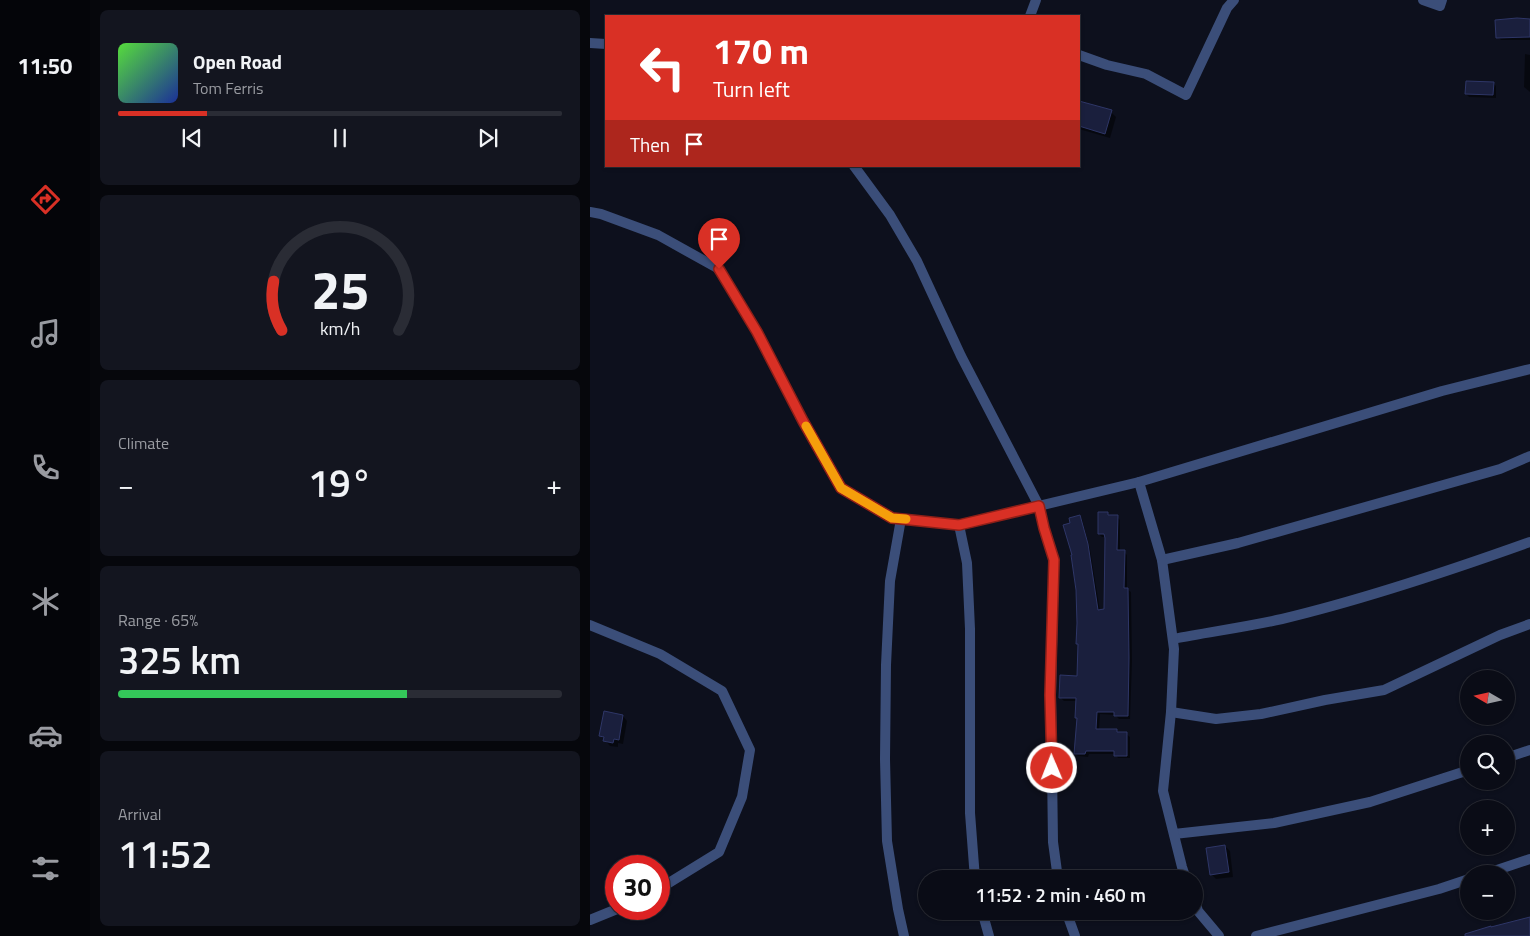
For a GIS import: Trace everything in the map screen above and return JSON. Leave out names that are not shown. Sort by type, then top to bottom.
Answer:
[{"type":"street","points":[[1030,15],[1036,0]]},
{"type":"street","points":[[1080,55],[1106,65],[1146,74],[1186,95],[1227,8],[1234,0]]},
{"type":"street","points":[[1423,0],[1440,6],[1442,0]]},
{"type":"street","points":[[590,43],[605,44]]},
{"type":"street","points":[[855,167],[890,215],[917,262],[961,356],[1039,506],[1054,560],[1050,695],[1053,842],[1057,870]]},
{"type":"street","points":[[590,212],[601,214],[658,235],[719,269],[757,332],[803,421],[841,488],[892,518],[959,525],[1139,482],[1442,391],[1530,369]]},
{"type":"street","points":[[1162,560],[1238,543],[1500,469],[1530,456]]},
{"type":"street","points":[[1139,482],[1162,560],[1173,639],[1171,712],[1163,791],[1184,870]]},
{"type":"street","points":[[902,519],[890,581],[886,665],[885,759],[887,841],[904,936]]},
{"type":"street","points":[[959,525],[967,563],[970,629],[970,813],[974,870]]},
{"type":"street","points":[[1173,639],[1281,619],[1382,591],[1530,542]]},
{"type":"street","points":[[1171,712],[1216,720],[1261,714],[1384,690],[1500,635],[1530,624]]},
{"type":"street","points":[[590,625],[660,654],[722,691],[750,750],[742,797],[719,852],[670,882]]},
{"type":"street","points":[[1515,755],[1530,750]]},
{"type":"street","points":[[1174,834],[1274,823],[1370,802],[1460,773]]},
{"type":"street","points":[[1512,865],[1530,859]]},
{"type":"street","points":[[1256,936],[1460,882]]},
{"type":"street","points":[[590,920],[605,914]]},
{"type":"street","points":[[1203,917],[1219,936]]},
{"type":"street","points":[[985,920],[989,936]]},
{"type":"street","points":[[1069,920],[1075,936]]},
{"type":"building","points":[[1530,19],[1530,37],[1496,38],[1495,20]]},
{"type":"building","points":[[1466,81],[1494,82],[1493,95],[1465,94]]},
{"type":"building","points":[[1080,101],[1112,110],[1105,134],[1080,126]]},
{"type":"building","points":[[1098,512],[1118,515],[1117,550],[1125,550],[1124,588],[1128,588],[1129,658],[1128,716],[1114,716],[1114,712],[1097,712],[1096,729],[1117,729],[1117,732],[1127,732],[1127,756],[1114,756],[1114,751],[1086,751],[1085,754],[1074,754],[1077,718],[1075,718],[1076,698],[1059,698],[1060,675],[1077,676],[1078,644],[1076,644],[1076,590],[1072,555],[1063,525],[1070,523],[1069,518],[1080,515],[1088,544],[1098,610],[1104,609],[1105,538],[1104,534],[1098,534]]},
{"type":"building","points":[[604,711],[623,715],[619,740],[614,739],[613,743],[603,741],[604,737],[599,736]]},
{"type":"building","points":[[1225,845],[1229,872],[1210,875],[1206,848]]},
{"type":"building","points":[[1530,917],[1530,936],[1465,936],[1465,934],[1491,926]]},
{"type":"slow traffic","points":[[806,426],[841,488],[892,518],[906,519]]},
{"type":"route","points":[[719,269],[757,332],[803,421],[841,488],[892,518],[959,525],[1039,506],[1054,560],[1050,695],[1052,768]]}]
